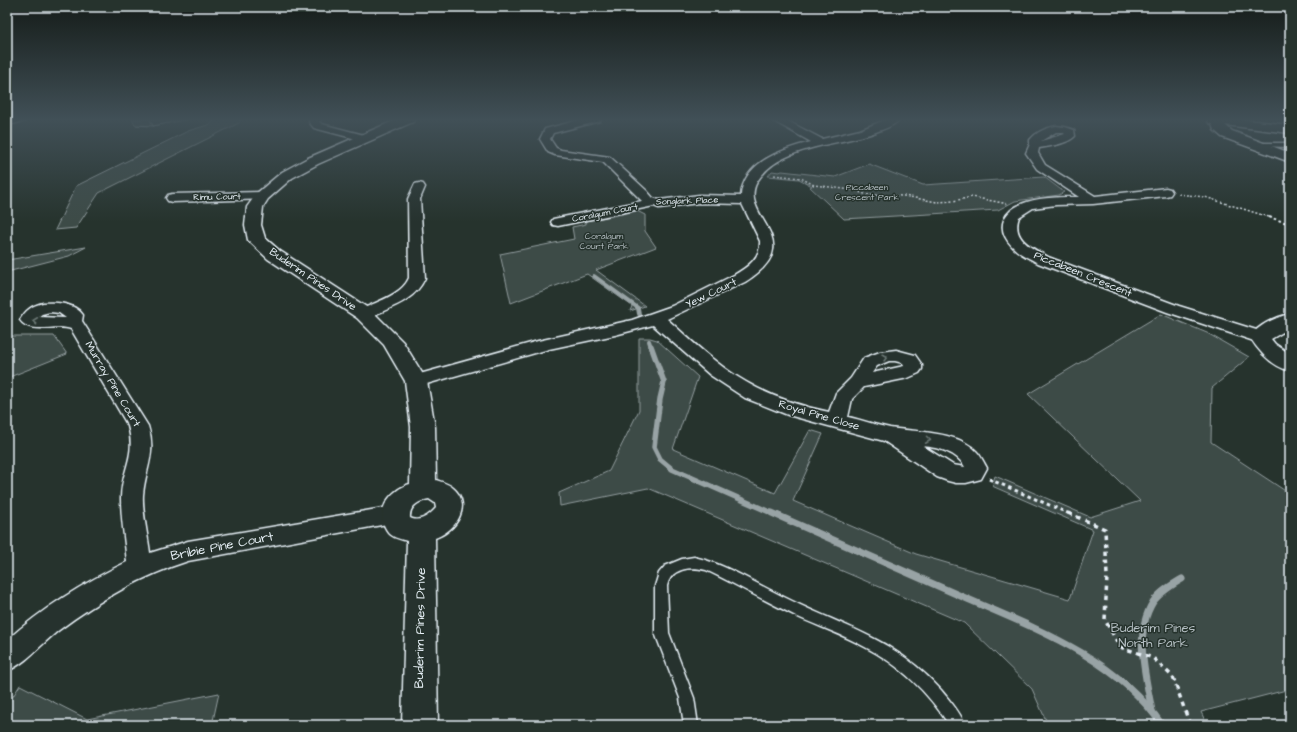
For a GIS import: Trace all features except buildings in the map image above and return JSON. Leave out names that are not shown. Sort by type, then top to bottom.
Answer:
[{"type":"street","name":"Buderim Pines Drive","points":[[330,153],[287,175],[262,196],[256,208],[253,225],[257,240],[274,255],[364,314],[392,342],[416,381],[423,427],[423,490]]},
{"type":"street","name":"Songlark Place","points":[[561,153],[606,159],[652,203],[699,199],[748,200]]},
{"type":"street","points":[[748,200],[749,184],[756,172],[764,165],[786,153]]},
{"type":"street","points":[[1032,153],[1041,167],[1093,200]]},
{"type":"street","points":[[1278,153],[1290,158]]},
{"type":"street","points":[[364,314],[405,294],[413,287],[417,278],[414,199],[419,187]]},
{"type":"street","points":[[1022,209],[1030,205],[1056,201],[1093,200],[1166,192]]},
{"type":"street","name":"Rimu Court","points":[[172,198],[262,196]]},
{"type":"street","name":"Yew Court","points":[[416,381],[546,345],[602,334],[655,318],[741,278],[761,261],[767,249],[768,243],[765,232],[751,210],[748,200]]},
{"type":"street","name":"Coralgum Court","points":[[558,222],[652,203]]},
{"type":"street","name":"Piccabeen Crescent","points":[[1022,209],[1014,213],[1010,226],[1014,239],[1024,250],[1043,260],[1173,309],[1260,337]]},
{"type":"street","name":"Royal Pine Close","points":[[655,318],[712,368],[737,386],[753,394],[790,408],[890,435],[935,441],[954,446],[968,454],[973,460],[976,468],[973,472]]},
{"type":"street","points":[[1290,320],[1264,333],[1260,337],[1267,348],[1290,364]]},
{"type":"street","name":"Murray Pine Court","points":[[74,323],[81,330],[142,435],[142,457],[132,487],[140,567]]},
{"type":"street","points":[[837,421],[843,397],[858,382]]},
{"type":"street","points":[[431,489],[445,494],[450,505],[449,512],[439,524],[421,531],[405,530],[395,521],[395,514],[401,502],[411,494],[423,490],[431,489]]},
{"type":"street","name":"Bribie Pine Court","points":[[7,658],[36,632],[63,611],[94,591],[140,567],[165,557],[188,551],[395,514]]},
{"type":"street","name":"Buderim Pines Drive","points":[[420,725],[421,531]]},
{"type":"lane","points":[[691,725],[685,692],[662,633],[661,586],[663,577],[669,570],[682,564],[694,562],[708,565],[795,610],[871,642],[914,672],[933,690],[946,706],[958,725]]},
{"type":"path","points":[[771,175],[801,178],[814,184],[852,190],[868,195],[897,195],[937,202],[953,201],[972,197],[983,198],[1022,209]]},
{"type":"path","points":[[1166,192],[1204,197],[1290,224]]},
{"type":"path","points":[[973,472],[1106,529],[1107,576],[1105,620],[1120,647],[1153,658],[1173,677],[1190,725]]},
{"type":"green space","points":[[143,153],[179,153],[99,193],[76,228],[55,230],[76,186]]},
{"type":"green space","name":"Piccabeen Crescent Park","points":[[869,164],[923,185],[1044,177],[1064,192],[1059,195],[1015,201],[998,210],[844,219],[810,187],[812,186],[799,179],[768,176],[772,171],[782,171],[835,177]]},
{"type":"green space","name":"Coralgum Court Park","points":[[637,211],[645,215],[645,231],[656,247],[596,270],[645,306],[630,311],[632,306],[587,274],[511,303],[500,254],[574,239],[572,227],[586,224],[589,220]]},
{"type":"green space","points":[[86,247],[69,256],[7,272],[7,260]]},
{"type":"green space","name":"Buderim Pines North Park","points":[[1161,314],[1207,333],[1249,357],[1212,388],[1211,442],[1290,494],[1290,689],[1201,712],[1207,725],[1048,725],[1032,689],[964,623],[648,488],[560,506],[559,493],[609,471],[639,410],[639,338],[650,338],[657,340],[698,377],[673,449],[775,493],[810,430],[823,434],[793,501],[916,554],[1070,599],[1093,530],[992,486],[995,476],[1090,517],[1140,501],[1028,394]]},
{"type":"green space","points":[[7,336],[54,336],[67,354],[7,378]]},
{"type":"green space","points":[[20,685],[87,719],[219,693],[212,725],[7,725],[7,706]]},
{"type":"waterway","points":[[594,276],[638,308],[639,314]]},
{"type":"waterway","points":[[649,341],[651,347]]},
{"type":"waterway","points":[[651,346],[664,382],[660,399],[654,447],[660,459],[672,469],[774,514]]},
{"type":"waterway","points":[[772,513],[1006,615],[1065,643],[1118,678],[1142,700],[1162,725]]},
{"type":"waterway","points":[[1152,711],[1144,670],[1142,642],[1147,614],[1156,598],[1166,589],[1182,579]]}]
